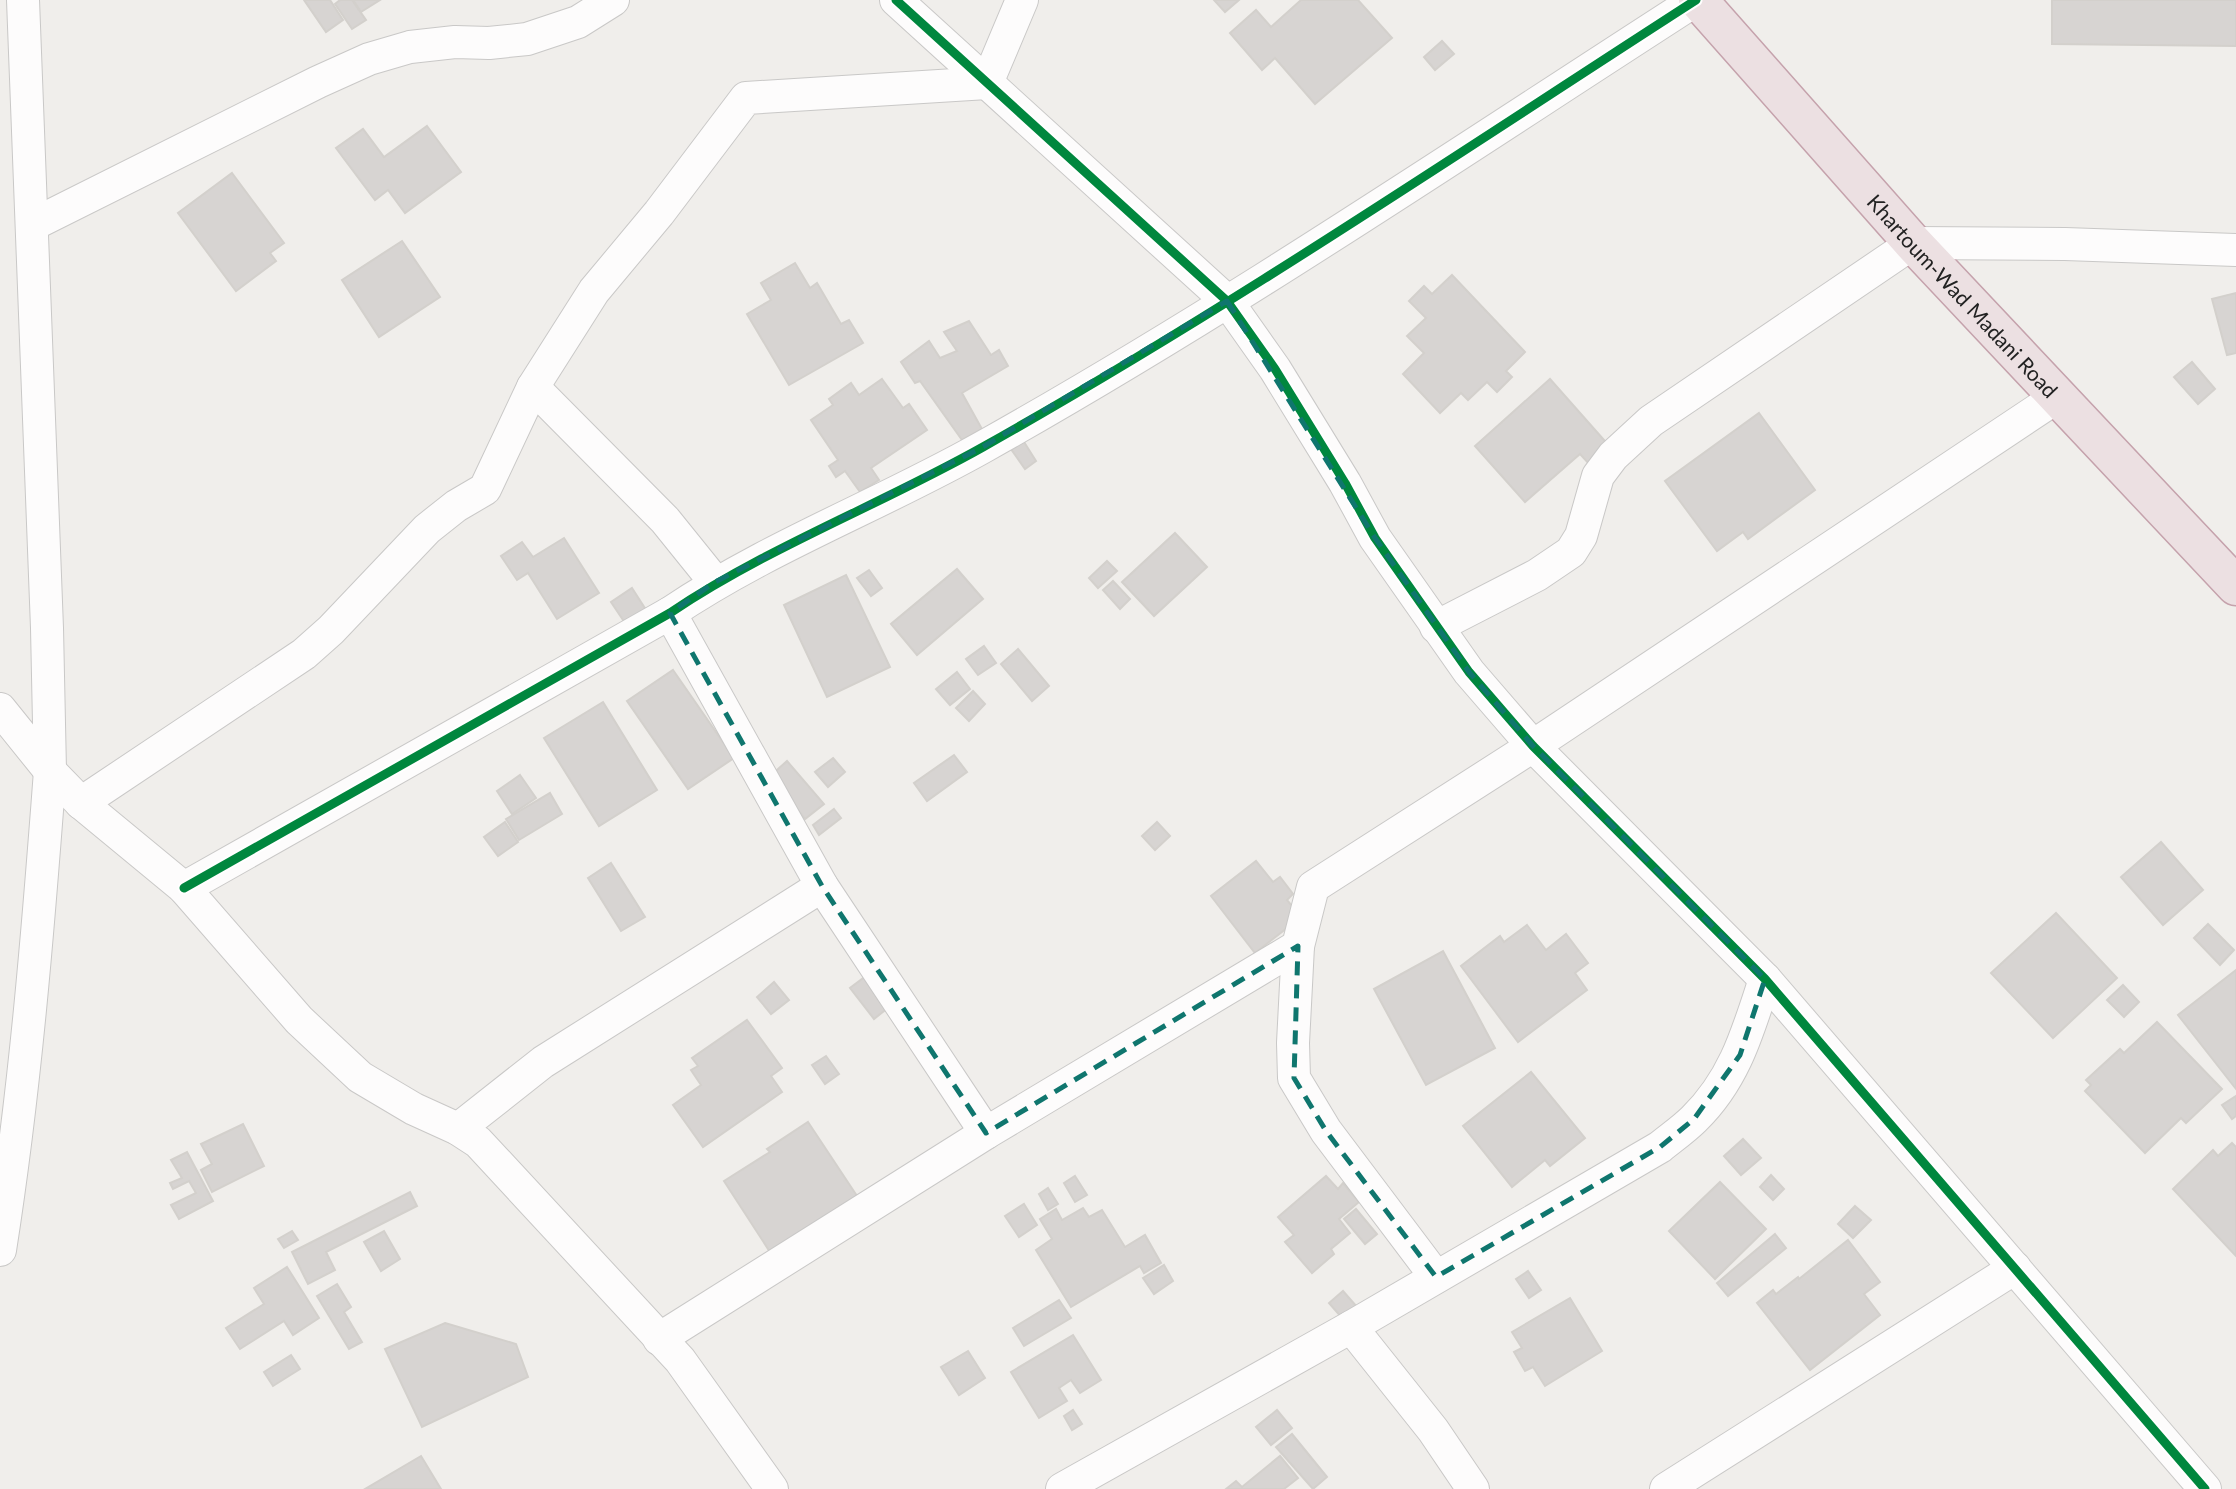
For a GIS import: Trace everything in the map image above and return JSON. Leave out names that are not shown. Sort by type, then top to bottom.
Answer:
[{"type":"highway","name":"Khartoum-Wad Madani Road","points":[[1697,0],[1913,243],[2236,586]]},
{"type":"street","points":[[0,1250],[26,1057],[50,771],[23,0]]},
{"type":"street","points":[[32,225],[369,59],[410,47],[527,39],[578,22],[613,0]]},
{"type":"street","points":[[896,0],[1227,301],[1275,369],[1345,483],[1375,538],[1469,672],[1532,746],[1765,979],[2205,1489]]},
{"type":"street","points":[[987,83],[1022,0]]},
{"type":"street","points":[[184,888],[670,613],[715,582],[981,448],[1227,301],[1697,0]]},
{"type":"street","points":[[81,803],[304,654],[331,630],[427,529],[456,506],[485,489],[533,387],[594,291],[659,213],[746,98],[987,83]]},
{"type":"street","points":[[1436,627],[1537,575],[1571,552],[1581,536],[1598,476],[1631,438],[1913,243],[2065,243],[2236,250]]},
{"type":"street","points":[[533,387],[665,520],[715,582]]},
{"type":"street","points":[[1436,1277],[1325,1131],[1294,1078],[1298,946],[1313,887],[1532,746],[2057,397]]},
{"type":"street","points":[[670,613],[822,886],[986,1133]]},
{"type":"street","points":[[0,709],[50,771],[81,803],[184,888],[299,1020],[360,1077],[478,1142],[680,1360],[772,1489]]},
{"type":"street","points":[[458,1129],[543,1062],[822,886]]},
{"type":"street","points":[[659,1339],[986,1133],[1298,946]]},
{"type":"street","points":[[1062,1489],[1351,1327],[1660,1147],[1694,1119],[1722,1087],[1740,1055],[1765,979]]},
{"type":"street","points":[[1666,1489],[2015,1268]]},
{"type":"street","points":[[1351,1327],[1433,1430],[1473,1489]]},
{"type":"highlighted area","points":[[1227,301],[1375,538],[1469,672],[1533,746],[1765,979],[1740,1055],[1694,1119],[1660,1147],[1436,1277],[1326,1131],[1294,1078],[1298,946],[986,1133],[822,886],[670,613],[715,582],[981,448]]},
{"type":"building","points":[[304,0],[330,0],[343,20],[326,32]]},
{"type":"building","points":[[340,0],[352,0],[366,20],[352,29],[335,4]]},
{"type":"building","points":[[353,0],[380,0],[361,12]]},
{"type":"building","points":[[1214,0],[1239,0],[1225,12]]},
{"type":"building","points":[[1301,0],[1358,0],[1392,38],[1315,104],[1275,58],[1262,70],[1230,33],[1256,10],[1271,27]]},
{"type":"building","points":[[2052,0],[2236,0],[2236,46],[2052,44]]},
{"type":"building","points":[[1442,41],[1454,54],[1435,70],[1424,57]]},
{"type":"building","points":[[427,126],[461,172],[405,213],[388,190],[375,200],[336,148],[363,129],[384,157]]},
{"type":"building","points":[[232,173],[284,243],[270,253],[276,261],[236,291],[178,213]]},
{"type":"building","points":[[402,241],[440,297],[379,337],[342,280]]},
{"type":"building","points":[[795,263],[810,288],[817,283],[841,324],[849,320],[863,343],[789,385],[747,314],[771,300],[761,283]]},
{"type":"building","points":[[1452,275],[1525,352],[1506,371],[1512,377],[1497,392],[1487,382],[1468,400],[1461,393],[1440,413],[1403,374],[1424,353],[1407,336],[1426,318],[1409,301],[1424,286],[1432,294]]},
{"type":"building","points":[[2236,293],[2236,353],[2227,355],[2212,299]]},
{"type":"building","points":[[969,321],[991,355],[999,350],[1008,366],[962,393],[982,429],[962,440],[920,381],[915,383],[901,362],[929,341],[940,358],[957,351],[944,332]]},
{"type":"building","points":[[2192,362],[2215,389],[2198,404],[2174,377]]},
{"type":"building","points":[[882,379],[903,408],[909,404],[927,430],[871,468],[879,480],[860,492],[845,471],[836,477],[829,466],[838,460],[811,420],[833,405],[829,399],[851,383],[859,395]]},
{"type":"building","points":[[1550,379],[1611,448],[1590,465],[1580,454],[1525,502],[1475,446]]},
{"type":"building","points":[[1759,413],[1815,490],[1748,539],[1743,532],[1717,551],[1665,481]]},
{"type":"building","points":[[1019,434],[1036,461],[1025,469],[1006,442]]},
{"type":"building","points":[[1175,533],[1207,567],[1154,616],[1122,582]]},
{"type":"building","points":[[564,538],[599,593],[557,619],[528,573],[517,580],[501,556],[522,542],[533,557]]},
{"type":"building","points":[[1107,561],[1117,571],[1098,588],[1089,578]]},
{"type":"building","points":[[957,569],[983,599],[917,655],[891,624]]},
{"type":"building","points":[[869,570],[882,588],[871,596],[857,578]]},
{"type":"building","points":[[846,575],[890,667],[827,697],[784,605]]},
{"type":"building","points":[[1113,581],[1130,599],[1120,609],[1103,590]]},
{"type":"building","points":[[632,588],[648,613],[627,626],[611,602]]},
{"type":"building","points":[[984,646],[996,663],[978,675],[966,659]]},
{"type":"building","points":[[1018,649],[1049,686],[1032,701],[1001,664]]},
{"type":"building","points":[[673,670],[734,758],[688,789],[627,701]]},
{"type":"building","points":[[957,672],[970,689],[950,705],[936,689]]},
{"type":"building","points":[[973,691],[985,704],[969,721],[956,708]]},
{"type":"building","points":[[603,702],[657,790],[599,826],[544,738]]},
{"type":"building","points":[[954,755],[967,772],[927,801],[914,783]]},
{"type":"building","points":[[833,758],[845,772],[828,787],[815,772]]},
{"type":"building","points":[[787,761],[824,804],[805,819],[769,777]]},
{"type":"building","points":[[520,775],[536,798],[512,814],[497,791]]},
{"type":"building","points":[[550,793],[562,814],[519,840],[506,819]]},
{"type":"building","points":[[834,809],[841,818],[819,835],[813,825]]},
{"type":"building","points":[[505,822],[518,842],[498,856],[484,837]]},
{"type":"building","points":[[1157,822],[1170,836],[1155,850],[1142,836]]},
{"type":"building","points":[[2161,842],[2203,890],[2163,925],[2121,877]]},
{"type":"building","points":[[1256,861],[1273,882],[1280,877],[1293,894],[1287,900],[1301,917],[1255,953],[1211,896]]},
{"type":"building","points":[[611,863],[645,917],[621,931],[588,878]]},
{"type":"building","points":[[2056,913],[2117,978],[2053,1038],[1991,973]]},
{"type":"building","points":[[2208,924],[2234,950],[2220,965],[2194,938]]},
{"type":"building","points":[[1527,925],[1546,950],[1566,934],[1588,963],[1575,973],[1587,990],[1518,1042],[1461,966],[1500,936],[1504,942]]},
{"type":"building","points":[[1443,951],[1495,1048],[1426,1085],[1374,989]]},
{"type":"building","points":[[2236,970],[2236,1089],[2178,1015]]},
{"type":"building","points":[[870,973],[894,1003],[874,1019],[850,988]]},
{"type":"building","points":[[774,982],[789,1000],[771,1014],[757,997]]},
{"type":"building","points":[[2123,985],[2139,1002],[2124,1017],[2107,1000]]},
{"type":"building","points":[[747,1020],[782,1068],[771,1076],[782,1092],[703,1147],[673,1105],[701,1085],[691,1070],[698,1066],[692,1058]]},
{"type":"building","points":[[2157,1022],[2222,1089],[2186,1123],[2181,1118],[2145,1153],[2085,1091],[2091,1085],[2086,1080],[2120,1049],[2124,1053]]},
{"type":"building","points":[[826,1056],[839,1074],[825,1084],[812,1065]]},
{"type":"building","points":[[1531,1072],[1585,1138],[1550,1166],[1545,1160],[1512,1187],[1463,1126]]},
{"type":"building","points":[[2236,1096],[2236,1116],[2232,1119],[2222,1105]]},
{"type":"building","points":[[808,1122],[857,1196],[770,1252],[724,1181],[770,1152],[767,1149]]},
{"type":"building","points":[[243,1124],[264,1166],[212,1192],[201,1170],[212,1164],[201,1144]]},
{"type":"building","points":[[1743,1139],[1761,1158],[1741,1175],[1724,1156]]},
{"type":"building","points":[[2232,1143],[2236,1147],[2236,1256],[2173,1189],[2213,1150],[2218,1156]]},
{"type":"building","points":[[187,1152],[213,1201],[179,1219],[171,1205],[196,1193],[189,1181],[173,1189],[170,1183],[182,1178],[171,1160]]},
{"type":"building","points":[[1771,1175],[1784,1189],[1773,1200],[1760,1187]]},
{"type":"building","points":[[1075,1176],[1087,1195],[1075,1202],[1064,1183]]},
{"type":"building","points":[[1326,1176],[1338,1189],[1343,1183],[1359,1202],[1339,1219],[1350,1233],[1331,1249],[1334,1254],[1312,1273],[1285,1242],[1294,1235],[1278,1217]]},
{"type":"building","points":[[1720,1182],[1766,1229],[1715,1279],[1669,1231]]},
{"type":"building","points":[[1048,1188],[1058,1204],[1048,1210],[1039,1194]]},
{"type":"building","points":[[410,1192],[417,1206],[326,1252],[335,1270],[308,1284],[292,1252]]},
{"type":"building","points":[[1024,1204],[1037,1225],[1019,1237],[1005,1216]]},
{"type":"building","points":[[1855,1206],[1871,1220],[1853,1238],[1838,1224]]},
{"type":"building","points":[[1083,1208],[1089,1217],[1102,1210],[1125,1247],[1145,1235],[1161,1263],[1144,1273],[1140,1266],[1071,1307],[1036,1250],[1052,1239],[1040,1219],[1056,1209],[1062,1220]]},
{"type":"building","points":[[1356,1209],[1377,1234],[1365,1244],[1344,1219]]},
{"type":"building","points":[[292,1231],[298,1240],[284,1248],[278,1239]]},
{"type":"building","points":[[384,1231],[400,1259],[381,1271],[364,1242]]},
{"type":"building","points":[[1775,1234],[1786,1248],[1728,1296],[1717,1283]]},
{"type":"building","points":[[1848,1240],[1880,1282],[1864,1294],[1880,1315],[1810,1370],[1757,1303],[1773,1290],[1776,1294],[1798,1277],[1799,1279]]},
{"type":"building","points":[[1164,1265],[1173,1281],[1154,1294],[1143,1278]]},
{"type":"building","points":[[287,1267],[319,1318],[293,1335],[284,1321],[240,1349],[226,1328],[264,1304],[254,1288]]},
{"type":"building","points":[[1528,1271],[1541,1290],[1529,1298],[1516,1279]]},
{"type":"building","points":[[337,1284],[351,1307],[344,1312],[362,1342],[349,1349],[317,1296]]},
{"type":"building","points":[[1343,1291],[1357,1307],[1343,1319],[1329,1303]]},
{"type":"building","points":[[1570,1298],[1602,1351],[1545,1386],[1533,1367],[1525,1371],[1514,1352],[1522,1348],[1512,1332]]},
{"type":"building","points":[[1059,1300],[1071,1318],[1024,1346],[1013,1328]]},
{"type":"building","points":[[445,1323],[516,1344],[528,1377],[422,1427],[385,1349]]},
{"type":"building","points":[[1073,1335],[1101,1380],[1080,1393],[1071,1380],[1059,1388],[1067,1401],[1039,1418],[1011,1372]]},
{"type":"building","points":[[968,1351],[985,1378],[959,1395],[941,1367]]},
{"type":"building","points":[[291,1355],[300,1369],[273,1386],[264,1372]]},
{"type":"building","points":[[1073,1410],[1082,1424],[1072,1430],[1064,1416]]},
{"type":"building","points":[[1277,1410],[1292,1428],[1271,1445],[1256,1427]]},
{"type":"building","points":[[1292,1434],[1327,1477],[1313,1489],[1276,1447]]},
{"type":"building","points":[[421,1456],[441,1489],[365,1489]]},
{"type":"building","points":[[1280,1456],[1298,1478],[1284,1489],[1226,1489],[1236,1481],[1242,1487]]},
{"type":"cycle path","points":[[896,0],[1227,301],[1275,369],[1345,483],[1375,538],[1469,672],[1533,746],[1765,979],[2205,1489]]},
{"type":"cycle path","points":[[184,888],[670,613],[746,567],[944,468],[1074,395],[1254,285],[1696,0]]}]
